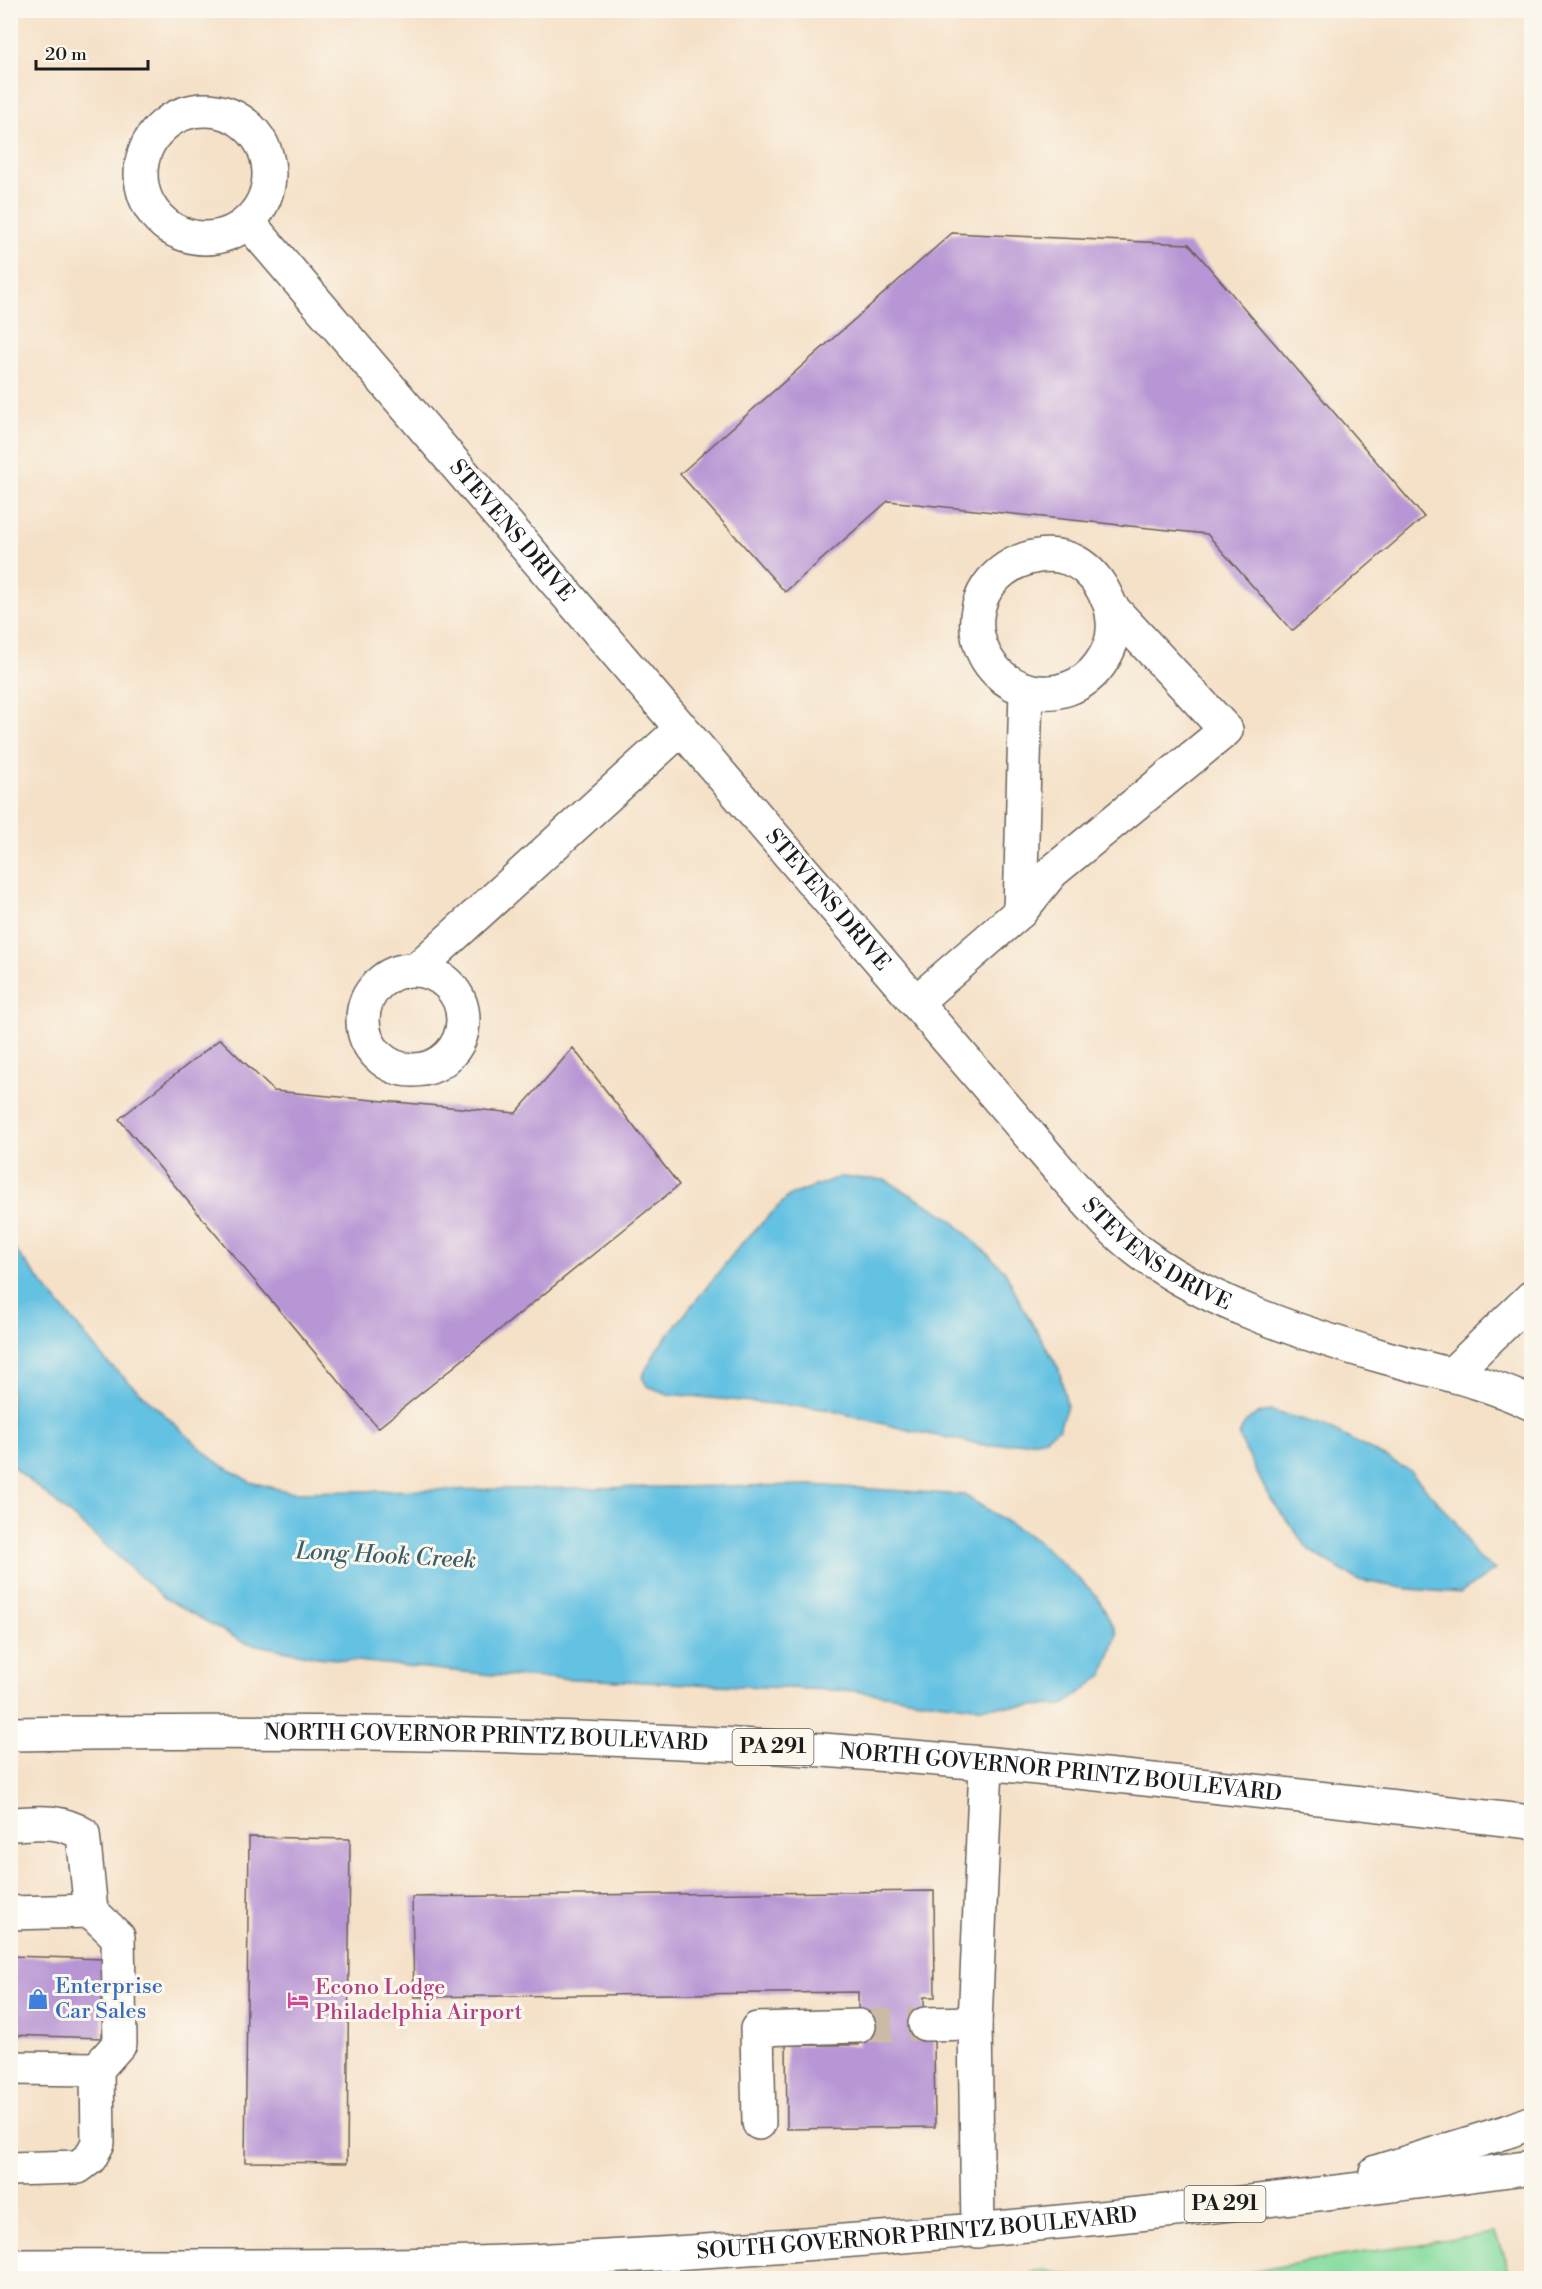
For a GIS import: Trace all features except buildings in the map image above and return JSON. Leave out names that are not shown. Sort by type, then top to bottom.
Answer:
[{"type":"main road","name":"STEVENS DRIVE","points":[[248,222],[1094,1209],[1141,1253],[1194,1286],[1274,1320],[1319,1337],[1451,1375],[1532,1404]]},
{"type":"main road","points":[[916,1002],[1020,912],[1052,872],[1226,730],[1111,607],[1101,585],[1085,568],[1063,558],[1041,555],[1020,559],[1002,570],[987,586],[978,606],[976,627],[980,648],[990,667],[1007,681],[1026,690],[1050,693],[1074,687],[1093,673],[1107,654],[1113,631],[1111,607]]},
{"type":"main road","points":[[1020,912],[1026,690]]},
{"type":"main road","points":[[417,969],[682,728]]},
{"type":"main road","points":[[1451,1375],[1532,1297]]},
{"type":"main road","name":"NORTH GOVERNOR PRINTZ BOULEVARD","points":[[10,1734],[259,1731],[612,1738],[864,1753],[1206,1785],[1532,1822]]},
{"type":"main road","points":[[978,2231],[975,2023],[986,1765]]},
{"type":"main road","points":[[10,1824],[52,1822],[68,1825],[82,1834],[90,1911],[118,1936],[120,2043],[97,2069],[98,2143],[90,2158],[78,2167],[10,2169]]},
{"type":"main road","points":[[10,1912],[90,1911]]},
{"type":"main road","points":[[924,2024],[975,2023]]},
{"type":"main road","points":[[759,2123],[757,2029],[859,2026]]},
{"type":"main road","points":[[10,2068],[97,2069]]},
{"type":"main road","points":[[1296,2196],[1532,2122]]},
{"type":"main road","name":"SOUTH GOVERNOR PRINTZ BOULEVARD","points":[[10,2266],[281,2267],[556,2260],[978,2231],[1401,2184],[1532,2167]]},
{"type":"green space","points":[[1495,2233],[1512,2278],[1219,2278],[1320,2259]]},
{"type":"green space","points":[[1043,2270],[1070,2275],[1075,2278],[1019,2278]]},
{"type":"water","points":[[839,1177],[886,1180],[950,1218],[1005,1271],[1023,1308],[1059,1369],[1067,1406],[1059,1428],[1043,1440],[990,1446],[912,1431],[825,1409],[668,1394],[647,1386],[642,1377],[657,1349],[742,1243],[789,1196]]},
{"type":"water","name":"Long Hook Creek","points":[[11,1245],[106,1361],[215,1461],[250,1482],[291,1492],[812,1485],[964,1495],[1039,1542],[1097,1596],[1117,1634],[1103,1675],[1064,1705],[974,1707],[855,1691],[502,1676],[317,1657],[243,1642],[164,1598],[92,1533],[11,1465]]},
{"type":"water","points":[[1271,1411],[1323,1425],[1409,1470],[1455,1521],[1476,1556],[1495,1570],[1461,1593],[1409,1589],[1357,1580],[1309,1550],[1268,1495],[1239,1437],[1250,1418]]},
{"type":"tunnel","points":[[859,2026],[925,2024]]},
{"type":"place","name":"Enterprise Car Sales","points":[[38,1999]]},
{"type":"place","name":"Econo Lodge Philadelphia Airport","points":[[298,2000]]}]
